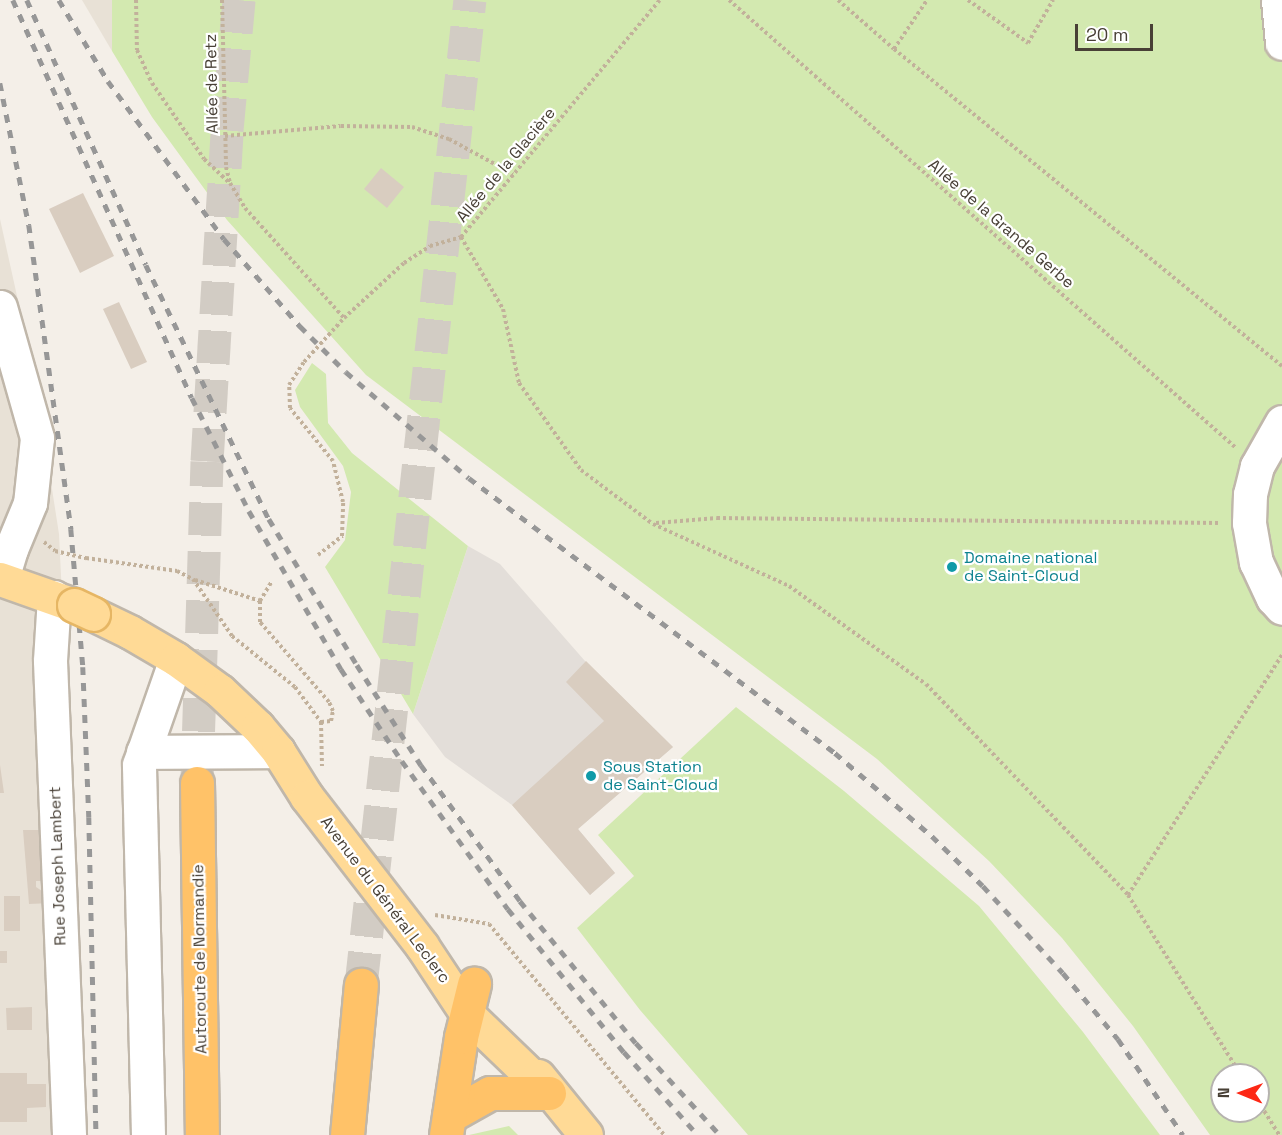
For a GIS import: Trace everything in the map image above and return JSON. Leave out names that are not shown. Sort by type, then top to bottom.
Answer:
[{"type":"highway","name":"Autoroute de Normandie","points":[[197,783],[202,1135]]},
{"type":"highway","points":[[347,1135],[361,985]]},
{"type":"highway","points":[[448,1126],[470,999]]},
{"type":"highway","points":[[448,1126],[490,1093],[549,1093]]},
{"type":"main road","name":"Avenue du Général Leclerc","points":[[1,579],[74,605],[130,632],[176,659],[220,691],[252,721],[278,751],[307,797],[422,946],[586,1135]]},
{"type":"main road","name":"Avenue du Général Leclerc","points":[[278,751],[323,782],[431,923],[470,999]]},
{"type":"street","points":[[1278,0],[1282,43]]},
{"type":"street","points":[[0,307],[37,438],[30,503],[1,579]]},
{"type":"street","points":[[1282,422],[1257,466],[1250,494],[1249,523],[1256,562],[1273,598],[1282,608]]},
{"type":"street","name":"Rue Joseph Lambert","points":[[69,1135],[50,661],[74,605]]},
{"type":"street","points":[[148,1135],[139,765],[176,659]]},
{"type":"street","points":[[143,752],[278,751]]},
{"type":"path","points":[[136,0],[137,50],[152,83],[204,159],[230,183],[245,208],[344,318]]},
{"type":"path","name":"Allée de Retz","points":[[222,0],[225,167],[230,183]]},
{"type":"path","name":"Allée de la Glacière","points":[[318,555],[342,536],[343,502],[333,461],[290,408],[289,385],[304,362],[344,318],[404,263],[430,246],[461,237],[660,0]]},
{"type":"path","name":"Allée de la Grande Gerbe","points":[[729,0],[1257,466]]},
{"type":"path","points":[[838,0],[894,49],[1282,366]]},
{"type":"path","points":[[894,49],[927,0]]},
{"type":"path","points":[[968,0],[1028,43],[1053,0]]},
{"type":"path","points":[[225,136],[341,126],[412,127],[449,139],[513,174]]},
{"type":"path","points":[[461,237],[503,309],[519,383],[582,470],[653,524],[789,586],[926,684],[1128,895],[1233,1063]]},
{"type":"path","points":[[653,524],[717,518],[1249,523]]},
{"type":"path","points":[[55,551],[86,558],[177,571],[193,579],[260,601]]},
{"type":"path","points":[[193,579],[232,636],[295,687],[321,722],[323,782]]},
{"type":"path","points":[[272,581],[260,601],[260,622],[329,702],[333,711],[331,721],[321,722]]},
{"type":"path","points":[[1128,895],[1282,655]]},
{"type":"path","points":[[431,923],[489,924],[664,1135]]},
{"type":"path","points":[[1270,1120],[1279,1135]]},
{"type":"shaded area","points":[[82,0],[112,0],[112,51]]},
{"type":"shaded area","points":[[0,219],[34,373],[59,534],[65,659],[75,1135],[0,1135]]},
{"type":"shaded area","points":[[468,546],[500,564],[585,661],[673,747],[578,829],[615,873],[590,895],[512,805],[445,757],[413,714]]},
{"type":"green space","name":"Domaine national de Saint-Cloud","points":[[112,0],[1282,0],[1282,1135],[1210,1135],[1133,1026],[1062,938],[989,861],[877,759],[366,375],[227,220],[152,117],[112,51]]},
{"type":"green space","points":[[312,363],[326,374],[328,423],[352,453],[468,546],[413,714],[325,567],[345,540],[351,492],[343,466],[300,407],[295,390]]},
{"type":"green space","points":[[736,707],[844,791],[979,906],[1083,1032],[1160,1135],[748,1135],[640,1010],[577,928],[634,876],[598,835]]},
{"type":"green space","points":[[509,1126],[518,1135],[469,1135]]},
{"type":"building","points":[[381,168],[404,187],[387,208],[364,189]]},
{"type":"building","points":[[83,193],[114,256],[80,273],[49,209]]},
{"type":"building","points":[[119,302],[147,362],[131,369],[103,309]]},
{"type":"building","name":"Sous Station de Saint-Cloud","points":[[586,661],[673,747],[578,829],[615,873],[590,895],[512,805],[604,721],[566,682]]},
{"type":"building","points":[[0,765],[4,793],[0,793]]},
{"type":"building","points":[[23,830],[48,830],[51,881],[36,881],[36,887],[42,891],[51,891],[51,903],[29,904]]},
{"type":"building","points":[[4,896],[20,896],[20,931],[4,931]]},
{"type":"building","points":[[0,951],[7,951],[7,963],[0,963]]},
{"type":"building","points":[[32,1007],[32,1030],[7,1030],[6,1008]]},
{"type":"building","points":[[0,1073],[27,1073],[27,1084],[46,1084],[46,1107],[27,1108],[27,1122],[0,1122]]},
{"type":"tunnel","points":[[197,780],[207,461],[227,130],[239,0]]},
{"type":"tunnel","points":[[361,985],[470,0]]},
{"type":"railway","points":[[13,0],[192,398],[249,511],[341,669],[402,761],[508,909],[624,1052],[698,1135]]},
{"type":"railway","points":[[27,0],[146,265],[269,519],[357,665],[421,765],[520,901],[636,1043],[720,1135]]},
{"type":"railway","points":[[59,0],[108,81],[224,239],[300,326],[346,372],[469,478],[835,753],[932,836],[983,886],[1063,973],[1118,1039],[1183,1135]]},
{"type":"railway","points":[[0,83],[29,225],[71,529],[83,667],[89,817],[96,1135]]},
{"type":"place","name":"Domaine national de Saint-Cloud","points":[[952,567]]},
{"type":"place","name":"Sous Station de Saint-Cloud","points":[[591,776]]}]
